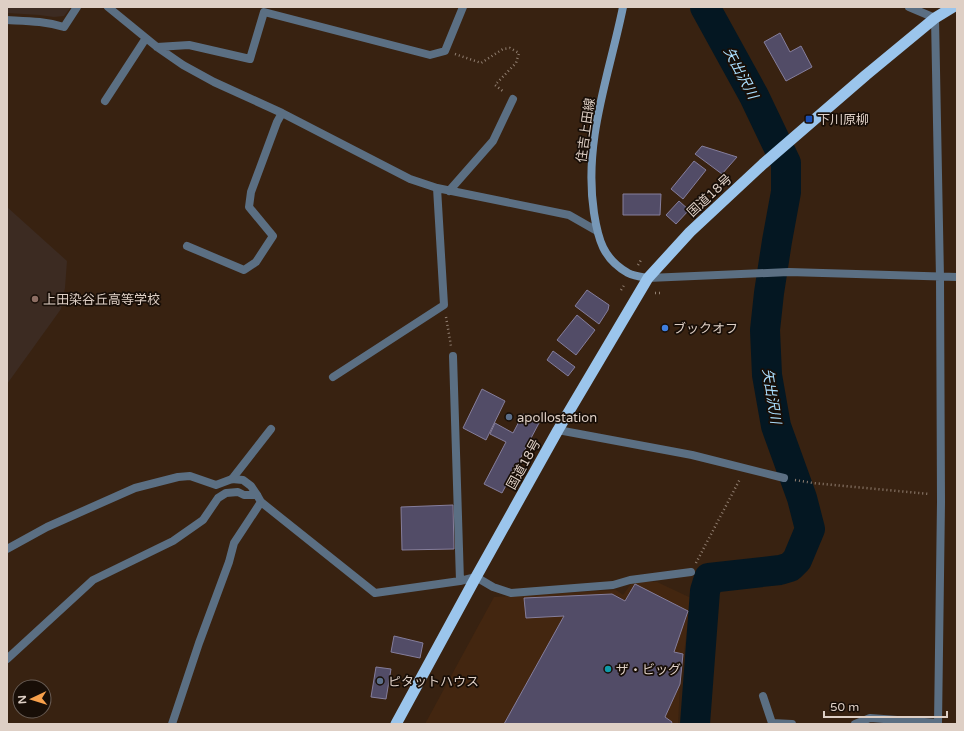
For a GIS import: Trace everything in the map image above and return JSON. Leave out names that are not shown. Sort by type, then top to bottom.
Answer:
[{"type":"highway","points":[[935,13],[953,7]]},
{"type":"highway","name":"国道18号","points":[[396,724],[558,430],[648,278],[690,232],[763,164],[935,13]]},
{"type":"main road","name":"住吉上田線","points":[[623,7],[606,74],[592,147],[591,194],[596,231],[601,245],[610,259],[627,273],[648,278]]},
{"type":"street","points":[[7,20],[52,23],[64,27],[77,7]]},
{"type":"street","points":[[157,47],[189,45],[250,59],[264,12],[430,54],[445,51],[463,7]]},
{"type":"street","points":[[855,724],[870,718],[938,723],[941,495],[940,278],[935,13],[908,7]]},
{"type":"street","points":[[111,8],[157,47],[183,65],[214,82],[282,113],[410,179],[449,191],[569,215],[596,231]]},
{"type":"street","points":[[105,101],[146,38]]},
{"type":"street","points":[[449,191],[493,141],[513,99]]},
{"type":"street","points":[[187,246],[244,270],[256,262],[273,236],[249,207],[251,192],[277,122],[282,113]]},
{"type":"street","points":[[333,377],[444,305],[437,188]]},
{"type":"street","points":[[648,278],[752,272],[940,278],[957,277]]},
{"type":"street","points":[[453,356],[460,581]]},
{"type":"street","points":[[232,479],[271,429]]},
{"type":"street","points":[[558,430],[692,455],[784,478]]},
{"type":"street","points":[[7,549],[47,527],[135,488],[178,477],[190,476],[216,485],[232,479],[243,480],[251,486],[259,498],[375,593],[460,581],[476,577],[493,587],[511,593],[613,585],[630,580],[691,572]]},
{"type":"street","points":[[7,659],[93,580],[173,541],[202,520],[218,498],[226,493],[238,492],[244,495],[259,498]]},
{"type":"street","points":[[172,724],[199,643],[229,562],[234,543],[259,498]]},
{"type":"street","points":[[763,696],[772,723],[792,724]]},
{"type":"path","points":[[445,51],[482,63],[503,49],[510,48],[519,53],[516,63],[495,85],[513,99]]},
{"type":"path","points":[[444,305],[453,356]]},
{"type":"path","points":[[691,572],[745,468]]},
{"type":"path","points":[[784,478],[813,483],[941,495]]},
{"type":"shaded area","points":[[7,7],[71,7],[64,16],[54,17],[7,13]]},
{"type":"shaded area","name":"上田染谷丘高等学校","points":[[7,207],[67,261],[65,288],[61,309],[7,384]]},
{"type":"shaded area","name":"ザ・ビッグ","points":[[633,581],[657,582],[691,598],[680,684],[678,724],[425,724],[494,597],[616,590],[623,595]]},
{"type":"building","points":[[780,33],[790,52],[801,46],[812,67],[786,81],[764,42]]},
{"type":"building","points":[[702,146],[737,157],[722,174],[695,154]]},
{"type":"building","points":[[694,161],[706,170],[683,199],[671,189]]},
{"type":"building","points":[[623,194],[661,194],[660,215],[623,215]]},
{"type":"building","points":[[679,201],[689,210],[676,224],[666,215]]},
{"type":"building","points":[[587,290],[609,305],[608,310],[599,324],[575,306]]},
{"type":"building","points":[[577,315],[595,330],[576,355],[557,340]]},
{"type":"building","points":[[553,351],[575,367],[568,376],[547,360]]},
{"type":"building","points":[[482,389],[505,401],[486,440],[463,428]]},
{"type":"building","points":[[523,414],[539,423],[502,493],[484,484],[506,442],[490,434],[495,423],[513,433]]},
{"type":"building","points":[[453,505],[454,549],[402,550],[401,507]]},
{"type":"building","name":"ザ・ビッグ","points":[[635,584],[688,611],[674,652],[683,654],[680,684],[665,717],[672,722],[671,724],[504,724],[564,616],[526,618],[524,598],[612,594],[625,601]]},
{"type":"building","points":[[394,636],[423,643],[420,658],[391,652]]},
{"type":"building","points":[[376,667],[391,669],[386,699],[371,697]]},
{"type":"waterway","name":"矢出沢川","points":[[695,724],[705,591],[709,578],[780,570],[790,567],[797,560],[810,529],[802,498],[776,426],[767,375],[765,330],[769,293],[786,192],[786,163],[754,96],[705,7]]},
{"type":"place","name":"下川原柳","points":[[809,119]]},
{"type":"place","name":"上田染谷丘高等学校","points":[[35,299]]},
{"type":"place","name":"ブックオフ","points":[[665,328]]},
{"type":"place","name":"apollostation","points":[[509,417]]},
{"type":"place","name":"ザ・ビッグ","points":[[608,669]]},
{"type":"place","name":"ピタットハウス","points":[[380,681]]}]
